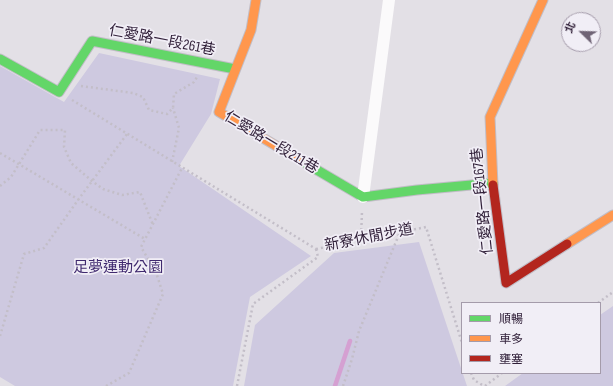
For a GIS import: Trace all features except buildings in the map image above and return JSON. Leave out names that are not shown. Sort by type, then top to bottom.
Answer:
[{"type":"street","name":"仁愛路一段211巷","points":[[256,0],[251,30],[219,112],[363,197]]},
{"type":"street","points":[[389,0],[363,197],[493,183]]},
{"type":"street","name":"仁愛路一段167巷","points":[[543,0],[490,117],[493,183],[506,283],[613,215]]},
{"type":"street","name":"仁愛路一段261巷","points":[[59,92],[92,41],[235,70]]},
{"type":"street","points":[[0,59],[59,92]]},
{"type":"path","points":[[172,162],[179,128],[173,108],[174,94],[194,82],[202,63]]},
{"type":"path","points":[[64,83],[133,93],[143,97],[149,110],[167,114],[173,108]]},
{"type":"path","points":[[59,92],[316,249]]},
{"type":"path","points":[[0,186],[11,177],[20,165],[40,130],[65,130],[64,147],[71,163],[103,189],[122,195],[140,192],[153,225]]},
{"type":"path","points":[[0,336],[24,254],[44,248],[127,134]]},
{"type":"path","points":[[0,153],[145,239]]},
{"type":"path","points":[[106,386],[130,373],[163,294],[156,272],[141,247],[182,168]]},
{"type":"path","points":[[361,240],[363,197]]},
{"type":"path","name":"新寮休閒步道","points":[[237,386],[253,304],[318,257],[316,249],[426,227],[461,339]]},
{"type":"path","points":[[344,386],[359,331],[400,232]]},
{"type":"path","points":[[599,302],[613,292]]},
{"type":"path","points":[[472,374],[474,380],[484,386],[501,374]]},
{"type":"green space","name":"足夢運動公園","points":[[99,53],[220,79],[211,114],[179,166],[311,256],[250,297],[233,386],[15,386],[0,377],[0,66],[64,102]]},
{"type":"green space","points":[[419,242],[461,368],[461,374],[463,374],[467,386],[244,386],[255,325],[334,253]]},
{"type":"green space","points":[[613,306],[613,386],[505,386],[522,374],[601,374],[601,314]]},
{"type":"waterway","points":[[335,386],[350,341]]},
{"type":"traffic: fast","points":[[0,59],[59,92],[92,41],[235,69]]},
{"type":"traffic: fast","points":[[300,160],[363,197],[493,183]]},
{"type":"traffic: slow","points":[[256,0],[251,30],[219,112],[300,160]]},
{"type":"traffic: slow","points":[[493,185],[490,117],[543,0]]},
{"type":"traffic: slow","points":[[567,244],[613,215]]},
{"type":"traffic: jam","points":[[493,185],[506,283],[567,244]]}]
